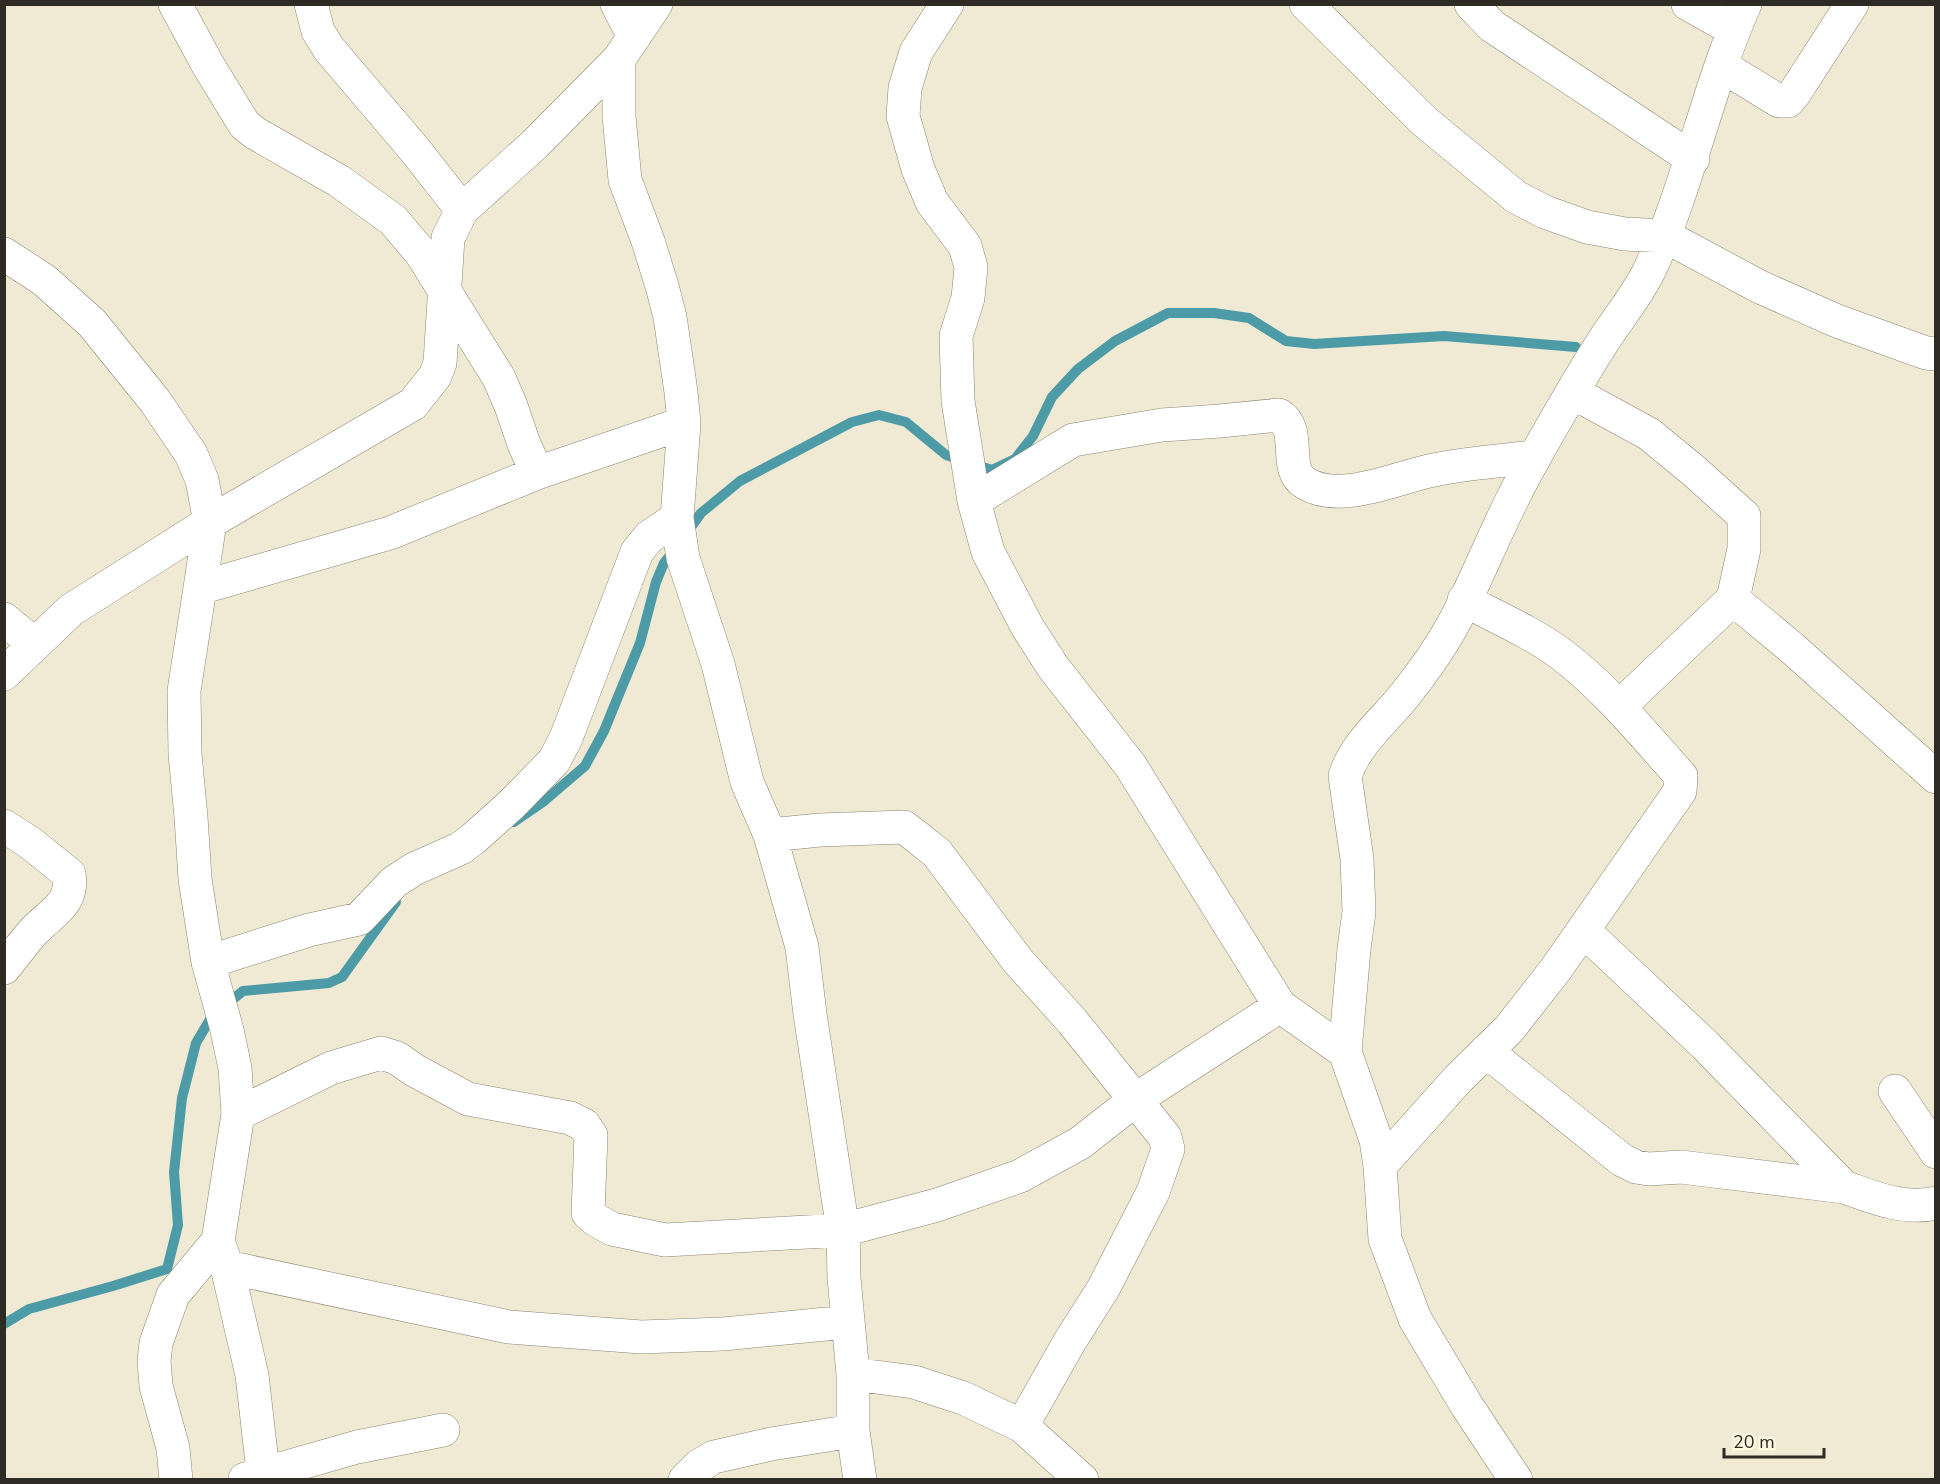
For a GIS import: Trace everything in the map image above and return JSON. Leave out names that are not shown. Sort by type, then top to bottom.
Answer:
[{"type":"street","points":[[175,4],[244,124],[255,134],[339,182],[393,220],[421,253],[499,378],[537,472]]},
{"type":"street","points":[[311,4],[318,31],[329,49],[415,150],[462,210]]},
{"type":"street","points":[[617,4],[627,48],[619,116],[625,180],[648,241],[670,317],[684,423],[677,518],[682,558],[718,664],[747,782],[770,835],[802,947],[843,1230],[847,1322],[853,1374],[853,1431],[860,1479]]},
{"type":"street","points":[[4,674],[70,610],[210,522],[413,405],[435,376],[440,363],[448,238],[462,210],[535,144],[627,48],[656,4]]},
{"type":"street","points":[[947,4],[915,52],[905,88],[903,116],[918,169],[932,202],[965,246],[971,267],[968,298],[956,336],[958,401],[974,501],[988,552],[1028,628],[1053,667],[1130,765],[1280,1006],[1345,1052]]},
{"type":"street","points":[[1306,4],[1424,122],[1516,197],[1545,212],[1587,227],[1625,234],[1665,236],[1760,287],[1837,321],[1932,348]]},
{"type":"street","points":[[1471,4],[1492,26],[1693,159]]},
{"type":"street","points":[[1516,1479],[1467,1406],[1415,1319],[1385,1239],[1376,1140],[1345,1052],[1353,949],[1359,912],[1357,859],[1345,776],[1357,751],[1438,652],[1534,457],[1607,335],[1634,297],[1665,236],[1693,159],[1739,17],[1688,4]]},
{"type":"street","points":[[1722,66],[1779,101],[1788,101],[1852,4]]},
{"type":"street","points":[[4,254],[44,280],[92,322],[155,401],[191,454],[202,480],[210,522],[184,691],[185,754],[195,879],[208,962],[235,1068],[238,1114],[222,1254],[252,1375],[257,1478],[357,1447],[443,1430]]},
{"type":"street","points":[[1572,392],[1649,434],[1744,516],[1744,549],[1733,599],[1618,706]]},
{"type":"street","points":[[974,501],[1073,440],[1162,424],[1279,415],[1288,423],[1295,474],[1304,483],[1321,491],[1331,492],[1354,490],[1434,470],[1534,457]]},
{"type":"street","points":[[200,588],[390,533],[537,472],[684,423]]},
{"type":"street","points":[[208,962],[309,930],[359,919],[394,882],[414,869],[460,848],[511,805],[554,761],[566,738],[637,552],[649,537],[677,518]]},
{"type":"street","points":[[1733,599],[1792,648],[1935,777]]},
{"type":"street","points":[[1380,1166],[1458,1079],[1523,1012],[1630,865],[1680,791],[1681,776],[1618,706],[1582,671],[1558,652],[1530,635],[1464,600]]},
{"type":"street","points":[[4,619],[34,644]]},
{"type":"street","points":[[4,826],[29,842],[69,874],[71,885],[68,896],[58,910],[34,931],[4,968]]},
{"type":"street","points":[[770,835],[820,830],[904,827],[937,854],[1018,961],[1072,1021],[1165,1137],[1168,1149],[1153,1192],[1103,1289],[1070,1341],[1022,1426]]},
{"type":"street","points":[[1583,930],[1705,1045],[1844,1187]]},
{"type":"street","points":[[238,1114],[331,1068],[381,1053],[397,1058],[414,1070],[468,1099],[570,1118],[584,1125],[591,1135],[588,1213],[612,1228],[665,1240],[843,1230],[937,1204],[1020,1176],[1080,1143],[1135,1100],[1280,1006]]},
{"type":"street","points":[[1486,1051],[1622,1160],[1636,1167],[1649,1169],[1681,1167],[1844,1187],[1898,1204],[1935,1203]]},
{"type":"street","points":[[1895,1091],[1935,1152]]},
{"type":"street","points":[[222,1254],[509,1327],[640,1337],[723,1334],[847,1322]]},
{"type":"street","points":[[176,1479],[172,1448],[156,1386],[154,1361],[156,1343],[173,1295],[222,1254]]},
{"type":"street","points":[[853,1374],[914,1382],[963,1398],[1022,1426],[1082,1479]]},
{"type":"street","points":[[685,1479],[699,1466],[714,1457],[771,1444],[853,1431]]},
{"type":"waterway","points":[[686,534],[701,513],[740,481],[852,422],[879,415],[906,422],[946,455],[992,470],[1015,459],[1033,436],[1052,397],[1078,369],[1115,341],[1168,313],[1214,313],[1249,318],[1286,341],[1314,344],[1444,336],[1576,347]]},
{"type":"waterway","points":[[514,822],[543,802],[585,766],[604,731],[640,643],[656,582],[664,563],[675,549]]},
{"type":"waterway","points":[[4,1324],[29,1309],[167,1269],[178,1225],[174,1172],[182,1098],[196,1043],[212,1016],[243,991],[329,983],[342,977],[396,902]]}]
